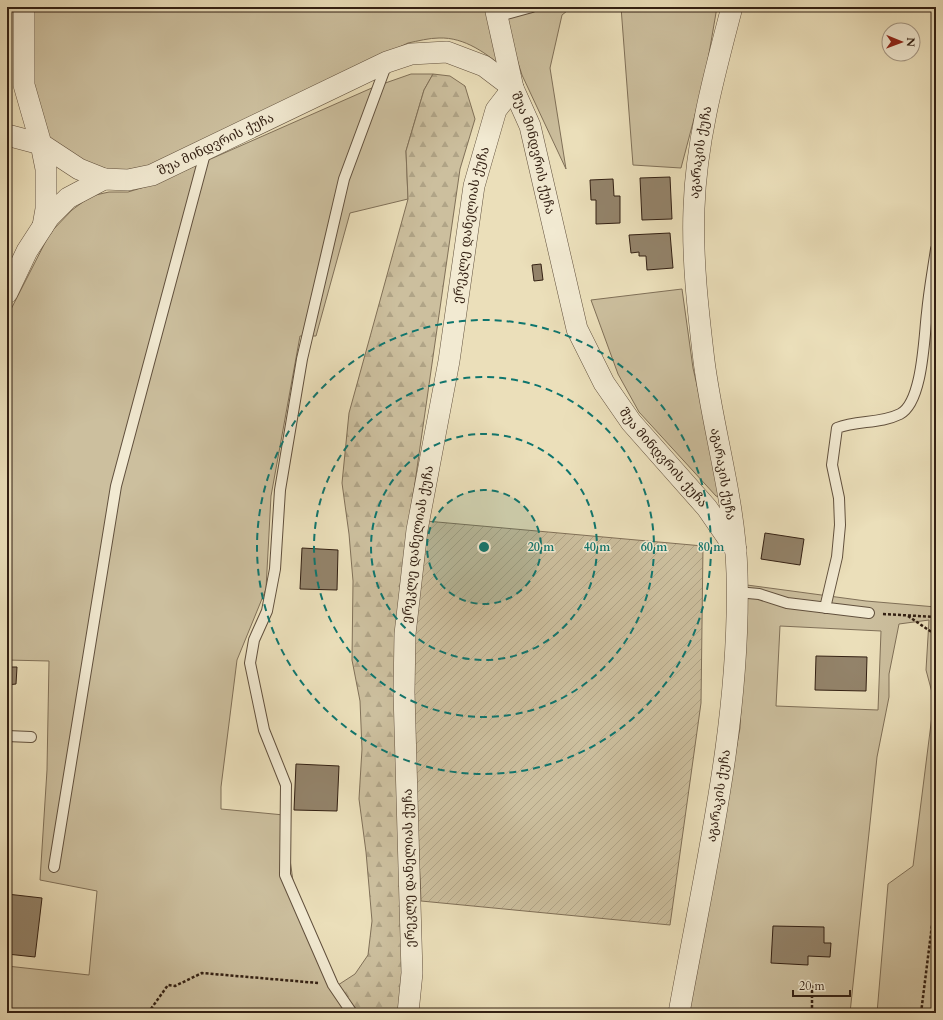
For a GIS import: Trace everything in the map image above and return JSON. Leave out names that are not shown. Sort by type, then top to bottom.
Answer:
[{"type":"street","points":[[24,7],[24,85],[41,144],[48,189],[42,228]]},
{"type":"street","name":"აგარაკის ქუჩა","points":[[679,1013],[723,770],[735,655],[737,592],[736,550],[704,361],[695,273],[694,207],[700,150],[717,66],[732,7]]},
{"type":"street","points":[[497,11],[513,88]]},
{"type":"street","name":"შუა მინდვრის ქუჩა","points":[[104,179],[128,180],[152,175],[387,62],[411,54],[447,52],[484,66],[513,88],[530,126],[577,329],[604,382],[627,415],[707,508],[736,550]]},
{"type":"street","name":"ერეკლე დანელიას ქუჩა","points":[[408,1013],[412,973],[404,692],[405,634],[417,530],[449,361],[474,186],[496,110],[513,88]]},
{"type":"street","points":[[7,135],[41,144],[79,169],[104,179]]},
{"type":"street","points":[[7,294],[27,251],[49,217],[68,198],[104,179]]},
{"type":"lane","points":[[497,11],[532,7]]},
{"type":"lane","points":[[352,1013],[334,984],[285,875],[286,785],[264,730],[250,663],[254,640],[267,611],[275,569],[280,490],[303,352],[344,179],[387,62]]},
{"type":"lane","points":[[54,867],[116,486],[206,148]]},
{"type":"lane","points":[[825,608],[837,557],[840,525],[839,498],[832,465],[837,428],[850,423],[876,421],[900,413],[912,400],[923,358],[927,312],[936,249]]},
{"type":"lane","points":[[737,592],[759,594],[787,603],[869,613]]},
{"type":"lane","points":[[7,736],[31,738]]},
{"type":"path","points":[[869,613],[936,617]]},
{"type":"path","points":[[908,615],[936,635]]},
{"type":"path","points":[[921,1013],[936,893]]},
{"type":"path","points":[[148,1013],[168,985],[175,986],[202,974],[334,984]]},
{"type":"path","points":[[812,984],[812,1013]]},
{"type":"green space","points":[[31,7],[484,7],[505,69],[483,52],[458,40],[449,38],[435,38],[408,43],[157,164],[116,172],[94,165],[64,151],[44,132],[35,112]]},
{"type":"green space","points":[[500,7],[572,7],[562,15],[550,68],[566,169],[522,75]]},
{"type":"green space","points":[[621,7],[717,7],[705,77],[681,168],[633,165]]},
{"type":"green space","points":[[411,74],[433,74],[424,90],[406,151],[408,199],[350,213],[316,336],[300,336],[271,496],[266,589],[237,660],[221,787],[221,809],[284,815],[295,896],[338,985],[359,1013],[7,1013],[7,966],[89,975],[97,891],[40,880],[47,770],[49,661],[7,660],[7,317],[50,233],[72,210],[91,196],[109,192],[128,192],[154,184],[374,87]]},
{"type":"green space","points":[[433,74],[450,76],[465,86],[475,119],[460,169],[409,524],[403,967],[399,1013],[359,1013],[338,985],[355,974],[368,955],[372,921],[366,852],[359,799],[362,749],[360,701],[352,660],[353,581],[349,534],[342,483],[349,413],[408,199],[406,151],[424,90]]},
{"type":"green space","points":[[682,289],[693,368],[723,499],[716,496],[639,412],[618,374],[591,300]]},
{"type":"green space","points":[[426,521],[703,546],[701,703],[670,925],[421,901],[414,758],[413,662],[419,567]]},
{"type":"green space","points":[[747,585],[866,601],[936,607],[936,1013],[877,1013],[888,884],[913,866],[934,700],[926,670],[929,620],[899,624],[889,674],[889,697],[877,757],[850,1013],[688,1013],[740,728]],"holes":[[[780,626],[881,631],[878,710],[776,706]]]},
{"type":"building","points":[[670,177],[672,219],[642,220],[640,178]]},
{"type":"building","points":[[613,179],[614,196],[620,196],[620,223],[596,224],[596,200],[591,200],[590,180]]},
{"type":"building","points":[[670,233],[673,268],[647,270],[646,256],[639,256],[639,252],[631,253],[629,235]]},
{"type":"building","points":[[541,264],[543,280],[534,281],[532,265]]},
{"type":"building","points":[[765,533],[804,539],[800,565],[761,559]]},
{"type":"building","points":[[302,548],[338,550],[337,590],[300,589]]},
{"type":"building","points":[[816,656],[867,657],[866,691],[815,690]]},
{"type":"building","points":[[7,667],[17,667],[16,684],[7,685]]},
{"type":"building","points":[[296,764],[339,766],[337,811],[294,810]]},
{"type":"building","points":[[7,894],[42,898],[35,957],[7,954]]},
{"type":"building","points":[[773,926],[824,927],[824,943],[831,943],[830,957],[808,956],[808,965],[771,963]]}]
